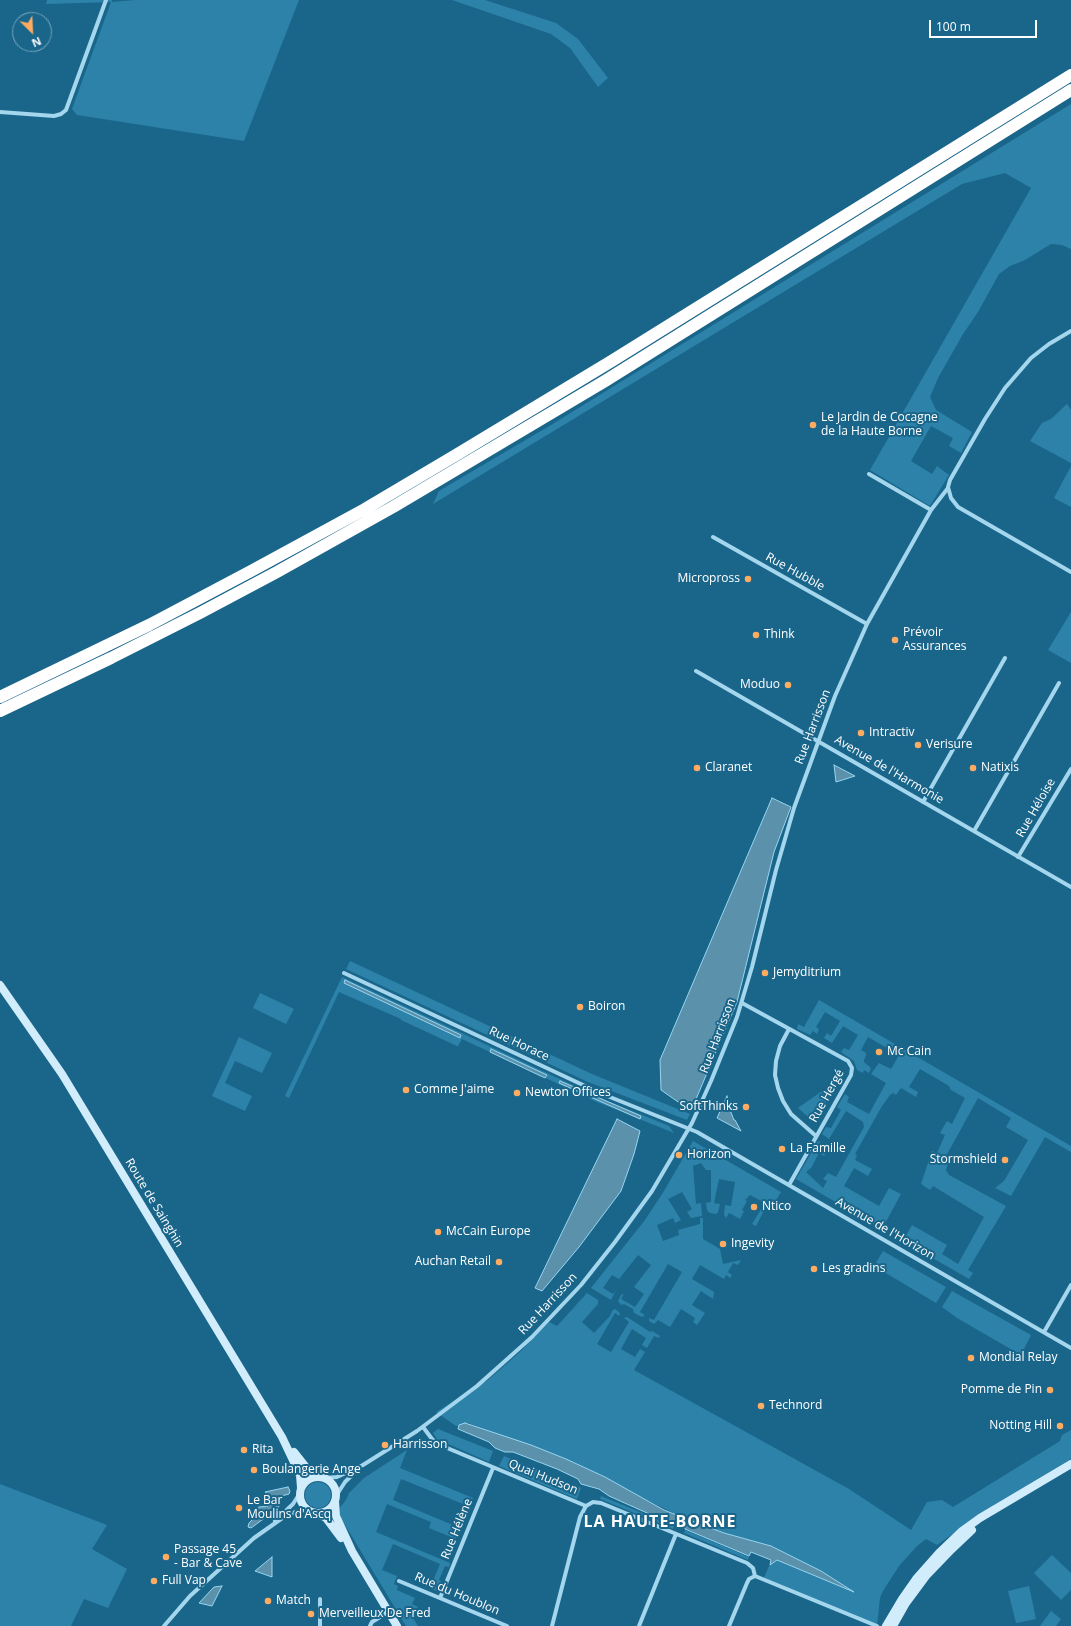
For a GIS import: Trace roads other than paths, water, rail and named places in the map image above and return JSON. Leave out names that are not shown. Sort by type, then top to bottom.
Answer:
[{"type":"highway","points":[[0,697],[188,604],[284,554],[383,498],[610,362],[1071,75]]},
{"type":"highway","points":[[0,711],[167,630],[277,572],[380,515],[604,381],[1071,91]]},
{"type":"street","points":[[0,112],[17,112],[50,116],[58,115],[63,112],[69,105],[106,0]]},
{"type":"street","name":"Rue Harrisson","points":[[323,1478],[338,1477],[364,1464],[423,1426],[467,1393],[504,1362],[548,1321],[608,1252],[639,1210],[688,1129],[722,1055],[742,1003],[799,792],[835,696],[867,624],[931,510],[948,487],[950,480],[985,419],[1005,388],[1032,358],[1049,344],[1071,331]]},
{"type":"street","points":[[870,474],[931,510]]},
{"type":"street","points":[[948,487],[951,498],[958,507],[1071,572]]},
{"type":"street","name":"Rue Hubble","points":[[712,537],[867,624]]},
{"type":"street","points":[[923,802],[1005,658]]},
{"type":"street","name":"Avenue de l'Harmonie","points":[[696,671],[1071,888]]},
{"type":"street","points":[[974,831],[1059,683]]},
{"type":"street","name":"Rue Héloise","points":[[1018,857],[1071,769]]},
{"type":"street","name":"Rue Horace","points":[[344,973],[600,1093],[688,1129]]},
{"type":"street","name":"Route de Sainghin","points":[[0,985],[58,1068],[282,1437],[300,1476],[300,1491]]},
{"type":"street","name":"Rue Hergé","points":[[742,1003],[848,1061],[852,1068],[851,1075],[789,1185]]},
{"type":"street","name":"Rue Hergé","points":[[789,1029],[780,1046],[776,1061],[778,1088],[783,1101],[791,1114],[816,1136]]},
{"type":"street","name":"Avenue de l'Horizon","points":[[688,1129],[789,1185],[1071,1348]]},
{"type":"street","points":[[1044,1332],[1071,1285]]},
{"type":"street","name":"Quai Hudson","points":[[423,1426],[435,1442],[493,1468],[586,1506],[593,1502],[601,1503],[747,1564],[753,1568],[755,1576],[877,1626]]},
{"type":"street","name":"Route de Sainghin","points":[[282,1437],[309,1471],[323,1478]]},
{"type":"street","name":"Rue Harrisson","points":[[335,1498],[345,1482],[364,1464]]},
{"type":"street","points":[[886,1626],[909,1588],[939,1554],[967,1528],[980,1518],[1004,1505],[1070,1464]]},
{"type":"street","name":"Rue Hélène","points":[[440,1598],[493,1468]]},
{"type":"street","points":[[164,1626],[194,1592],[293,1504],[303,1484],[310,1478],[323,1478],[333,1486],[336,1516],[352,1551],[397,1626]]},
{"type":"street","points":[[300,1491],[302,1504],[328,1520],[352,1551]]},
{"type":"street","points":[[266,1529],[295,1512],[321,1512],[328,1509],[335,1498]]},
{"type":"street","points":[[893,1626],[913,1594],[935,1566],[968,1534],[1004,1505]]},
{"type":"street","points":[[552,1626],[580,1517],[586,1506]]},
{"type":"street","points":[[639,1626],[676,1534]]},
{"type":"street","points":[[729,1626],[749,1579],[755,1576]]},
{"type":"street","name":"Rue du Houblon","points":[[399,1581],[507,1626]]},
{"type":"street","points":[[320,1599],[320,1626]]},
{"type":"street","points":[[370,1626],[372,1622],[388,1611]]},
{"type":"place","name":"Le Jardin de Cocagne de la Haute Borne","points":[[813,425]]},
{"type":"place","name":"Micropross","points":[[748,579]]},
{"type":"place","name":"Think","points":[[756,635]]},
{"type":"place","name":"Prévoir Assurances","points":[[895,640]]},
{"type":"place","name":"Moduo","points":[[788,685]]},
{"type":"place","name":"Intractiv","points":[[861,733]]},
{"type":"place","name":"Verisure","points":[[918,745]]},
{"type":"place","name":"Claranet","points":[[697,768]]},
{"type":"place","name":"Natixis","points":[[973,768]]},
{"type":"place","name":"Jemyditrium","points":[[765,973]]},
{"type":"place","name":"Boiron","points":[[580,1007]]},
{"type":"place","name":"Mc Cain","points":[[879,1052]]},
{"type":"place","name":"Comme J'aime","points":[[406,1090]]},
{"type":"place","name":"Newton Offices","points":[[517,1093]]},
{"type":"place","name":"SoftThinks","points":[[746,1107]]},
{"type":"place","name":"La Famille","points":[[782,1149]]},
{"type":"place","name":"Horizon","points":[[679,1155]]},
{"type":"place","name":"Stormshield","points":[[1005,1160]]},
{"type":"place","name":"Ntico","points":[[754,1207]]},
{"type":"place","name":"McCain Europe","points":[[438,1232]]},
{"type":"place","name":"Ingevity","points":[[723,1244]]},
{"type":"place","name":"Auchan Retail","points":[[499,1262]]},
{"type":"place","name":"Les gradins","points":[[814,1269]]},
{"type":"place","name":"Mondial Relay","points":[[971,1358]]},
{"type":"place","name":"Pomme de Pin","points":[[1050,1390]]},
{"type":"place","name":"Technord","points":[[761,1406]]},
{"type":"place","name":"Notting Hill","points":[[1060,1426]]},
{"type":"place","name":"Harrisson","points":[[385,1445]]},
{"type":"place","name":"Rita","points":[[244,1450]]},
{"type":"place","name":"Boulangerie Ange","points":[[254,1470]]},
{"type":"place","name":"Le Bar Moulins d'Ascq","points":[[239,1508]]},
{"type":"place","name":"Passage 45 - Bar & Cave","points":[[166,1557]]},
{"type":"place","name":"Full Vap","points":[[154,1581]]},
{"type":"place","name":"Match","points":[[268,1601]]},
{"type":"place","name":"Merveilleux De Fred","points":[[311,1614]]},
{"type":"district","name":"LA HAUTE-BORNE","points":[[660,1522]]}]
